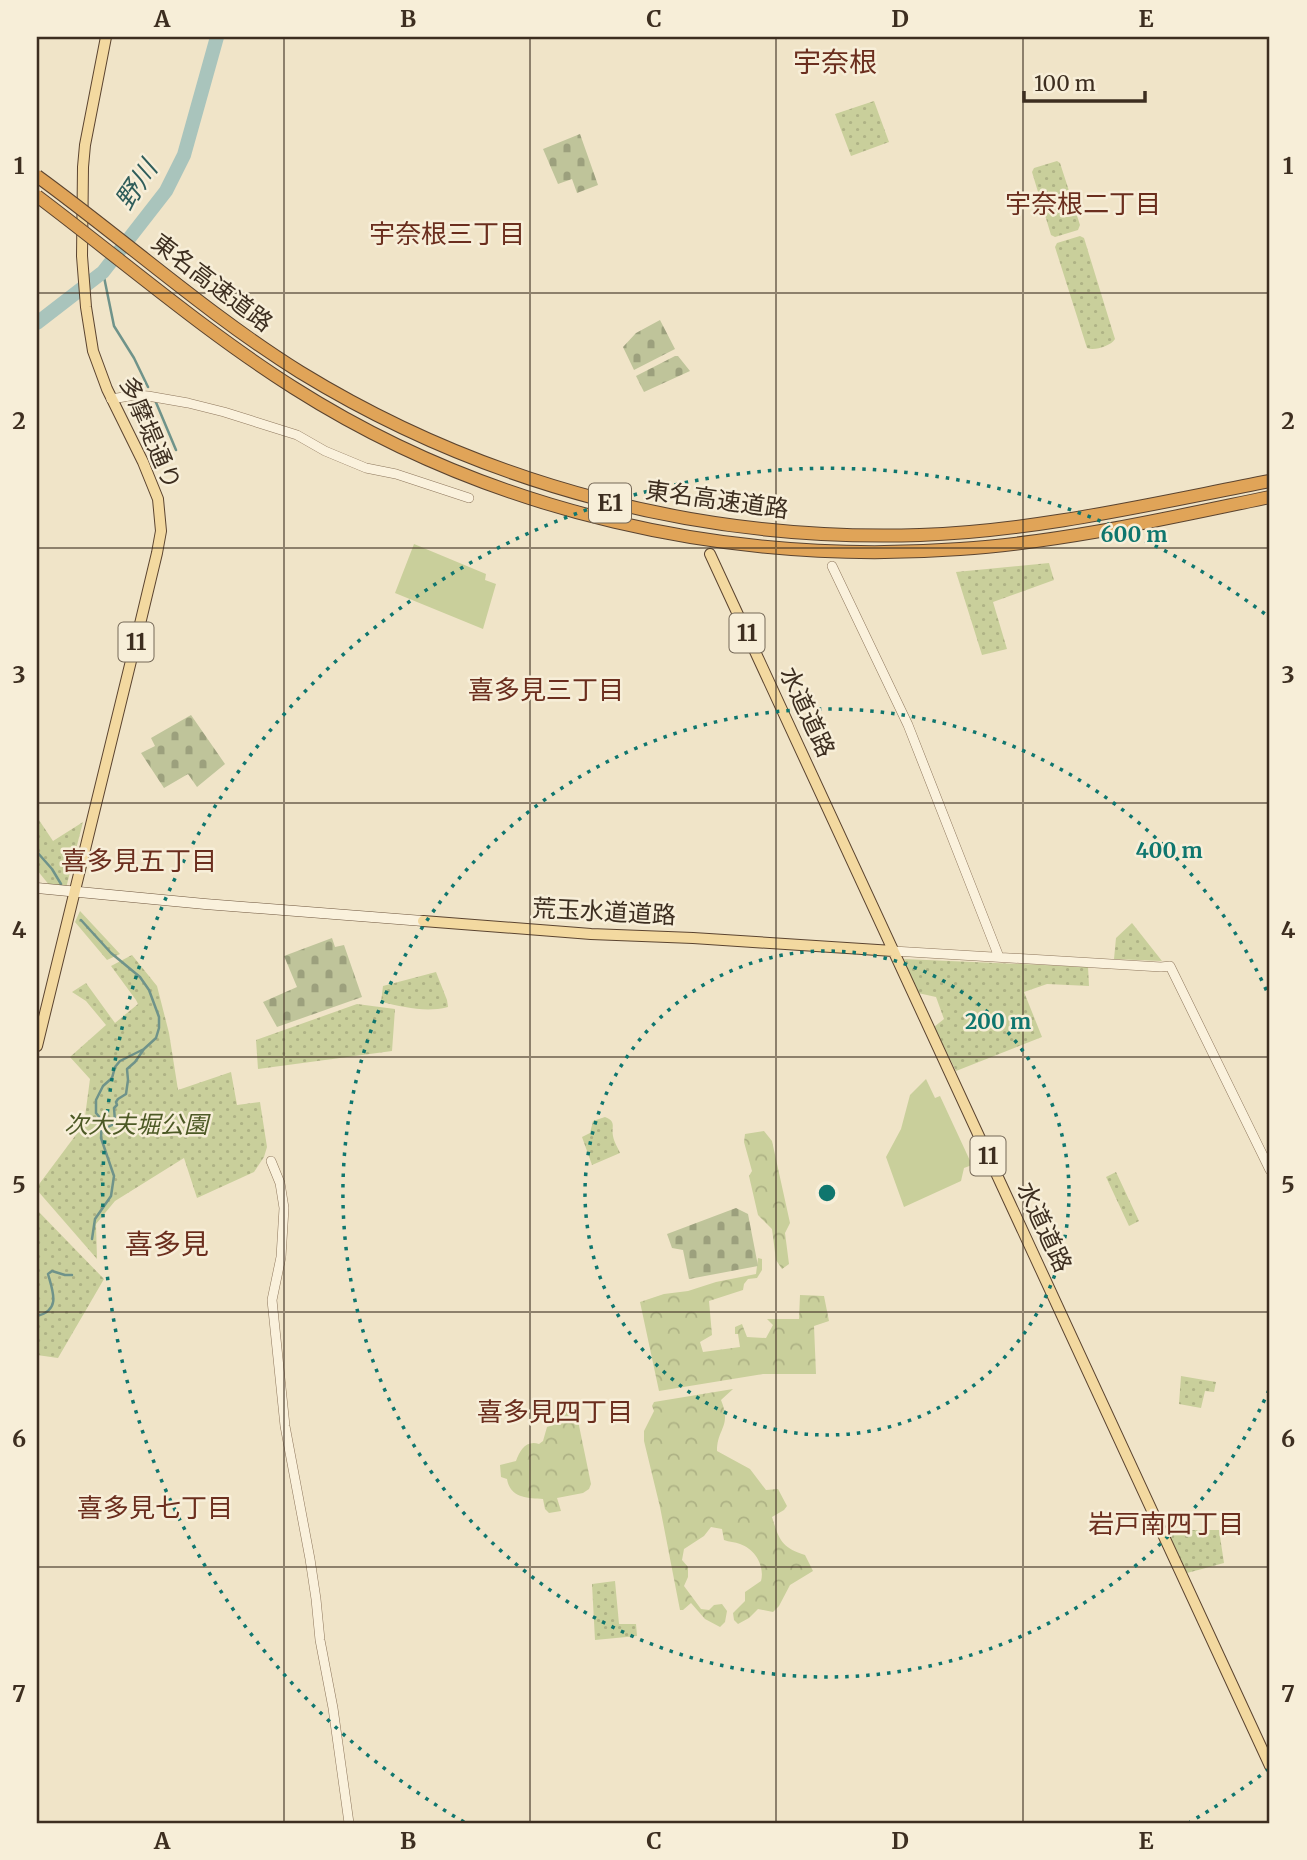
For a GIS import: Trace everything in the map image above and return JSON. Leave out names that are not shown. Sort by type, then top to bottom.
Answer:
[{"type":"highway","name":"東名高速道路","points":[[37,176],[225,320],[289,365],[333,391],[459,454],[567,492],[628,508],[787,532],[922,535],[1062,520],[1270,481]]},
{"type":"highway","name":"東名高速道路","points":[[37,196],[229,343],[329,409],[412,452],[478,479],[570,511],[625,525],[760,547],[852,553],[923,551],[1074,535],[1270,497]]},
{"type":"main road","name":"多摩堤通り","points":[[37,1046],[161,531],[159,504],[153,486],[111,399],[93,351],[86,307],[83,167],[106,37]]},
{"type":"main road","name":"水道道路","points":[[710,554],[1270,1766]]},
{"type":"main road","name":"荒玉水道道路","points":[[37,888],[591,934],[893,951]]},
{"type":"street","points":[[111,399],[148,396],[224,412],[296,435],[325,451],[366,468],[396,474],[469,498]]},
{"type":"street","points":[[832,566],[908,725],[999,957]]},
{"type":"street","name":"荒玉水道道路","points":[[893,951],[1170,966],[1270,1170]]},
{"type":"street","points":[[271,1161],[280,1183],[284,1208],[282,1256],[272,1300],[285,1426],[310,1559],[349,1823]]},
{"type":"green space","points":[[874,101],[889,142],[851,156],[835,114]]},
{"type":"green space","points":[[580,134],[598,185],[577,193],[572,179],[558,184],[543,149]]},
{"type":"green space","points":[[1057,161],[1060,163],[1080,225],[1078,230],[1055,237],[1051,235],[1032,172],[1034,168]]},
{"type":"green space","points":[[1080,236],[1084,238],[1115,339],[1110,344],[1090,349],[1087,348],[1055,247],[1057,243]]},
{"type":"green space","points":[[660,320],[675,349],[634,370],[623,347],[636,333]]},
{"type":"green space","points":[[678,356],[690,371],[644,392],[636,376]]},
{"type":"green space","points":[[414,544],[486,574],[485,580],[496,584],[483,629],[395,593]]},
{"type":"green space","points":[[1049,563],[1054,580],[993,602],[1007,649],[982,655],[956,572]]},
{"type":"green space","points":[[191,715],[225,764],[197,787],[188,774],[164,788],[141,753],[155,746],[151,738]]},
{"type":"green space","points":[[37,817],[53,841],[83,822],[66,888],[50,886],[37,870]]},
{"type":"green space","points":[[80,911],[120,954],[107,960],[75,922]]},
{"type":"green space","points":[[1132,923],[1162,961],[1114,959],[1116,938]]},
{"type":"green space","points":[[332,938],[335,947],[344,945],[362,997],[277,1027],[263,1002],[297,987],[284,956]]},
{"type":"green space","name":"次大夫堀公園","points":[[132,955],[157,986],[169,1033],[178,1090],[231,1072],[237,1105],[260,1102],[267,1147],[254,1172],[197,1198],[184,1158],[115,1201],[96,1224],[97,1259],[37,1187],[84,1124],[90,1079],[70,1057],[106,1025],[86,1001],[72,992],[86,983],[115,1023],[138,1004],[111,966]]},
{"type":"green space","points":[[904,959],[1088,967],[1089,986],[1047,984],[1024,992],[1042,1037],[956,1071],[934,1027],[944,1019],[936,997],[918,993]]},
{"type":"green space","points":[[436,972],[448,1007],[423,1009],[381,1002],[383,986]]},
{"type":"green space","points":[[357,1004],[395,1009],[392,1051],[258,1069],[256,1040]]},
{"type":"green space","points":[[926,1079],[935,1098],[940,1096],[972,1165],[964,1168],[961,1181],[904,1207],[886,1157],[901,1129],[910,1095]]},
{"type":"green space","points":[[605,1117],[612,1123],[620,1153],[592,1165],[582,1137],[590,1133],[593,1121]]},
{"type":"green space","points":[[764,1131],[772,1141],[790,1223],[785,1233],[789,1264],[782,1269],[776,1260],[772,1229],[758,1215],[749,1176],[752,1171],[744,1142],[745,1134]]},
{"type":"green space","points":[[1116,1172],[1139,1221],[1129,1226],[1106,1177]]},
{"type":"green space","points":[[736,1208],[748,1214],[758,1266],[689,1279],[683,1250],[672,1248],[667,1234]]},
{"type":"green space","points":[[37,1210],[104,1279],[58,1358],[37,1355]]},
{"type":"green space","points":[[758,1258],[762,1259],[762,1270],[757,1278],[748,1279],[743,1290],[709,1301],[712,1335],[700,1342],[703,1352],[740,1347],[735,1327],[742,1324],[747,1337],[766,1338],[773,1325],[767,1319],[799,1319],[800,1295],[824,1296],[829,1321],[814,1326],[816,1374],[763,1374],[659,1391],[640,1302],[664,1294],[688,1291],[756,1274]]},
{"type":"green space","points":[[1181,1376],[1216,1382],[1214,1392],[1205,1391],[1201,1408],[1179,1404]]},
{"type":"green space","points":[[733,1389],[721,1400],[725,1422],[717,1451],[750,1469],[766,1490],[778,1489],[787,1506],[772,1517],[777,1532],[786,1546],[805,1555],[813,1571],[790,1585],[773,1612],[758,1609],[738,1624],[733,1613],[745,1601],[745,1592],[761,1581],[762,1570],[750,1550],[724,1540],[722,1529],[711,1527],[704,1536],[684,1549],[682,1560],[688,1567],[688,1577],[684,1586],[701,1609],[709,1610],[714,1605],[722,1604],[727,1611],[725,1622],[720,1627],[705,1619],[691,1603],[680,1610],[644,1431],[654,1411],[654,1402]]},
{"type":"green space","points":[[567,1410],[576,1411],[591,1484],[583,1493],[557,1498],[561,1511],[549,1513],[545,1509],[543,1499],[515,1493],[507,1479],[501,1477],[500,1465],[516,1461],[530,1443],[539,1444],[543,1441],[547,1427],[556,1424],[554,1416]]},
{"type":"green space","points":[[1167,1530],[1219,1530],[1224,1563],[1187,1573]]},
{"type":"green space","points":[[615,1581],[619,1624],[636,1624],[637,1636],[595,1640],[592,1584]]},
{"type":"waterway","name":"野川","points":[[37,323],[103,272],[166,191],[184,155],[217,37]]},
{"type":"waterway","points":[[103,272],[114,326],[148,387]]},
{"type":"waterway","points":[[155,400],[176,450]]},
{"type":"waterway","points":[[37,852],[61,884]]},
{"type":"waterway","points":[[81,920],[111,953],[140,977],[149,990],[159,1017],[156,1038],[127,1069],[128,1080]]},
{"type":"waterway","points":[[92,1239],[95,1219],[111,1196],[114,1176],[101,1138],[102,1120],[96,1113],[96,1100],[120,1061],[144,1049]]},
{"type":"waterway","points":[[102,1130],[115,1121],[114,1108],[118,1099],[126,1094],[128,1080]]},
{"type":"waterway","points":[[37,1316],[45,1313],[52,1305],[53,1294],[48,1274],[52,1271],[72,1275]]},
{"type":"district","name":"宇奈根","points":[[835,62]]},
{"type":"district","name":"宇奈根二丁目","points":[[1083,204]]},
{"type":"district","name":"宇奈根三丁目","points":[[447,234]]},
{"type":"district","name":"喜多見三丁目","points":[[546,690]]},
{"type":"district","name":"喜多見五丁目","points":[[139,861]]},
{"type":"district","name":"喜多見","points":[[167,1244]]},
{"type":"district","name":"喜多見四丁目","points":[[555,1412]]},
{"type":"district","name":"喜多見七丁目","points":[[155,1508]]},
{"type":"district","name":"岩戸南四丁目","points":[[1166,1524]]}]
